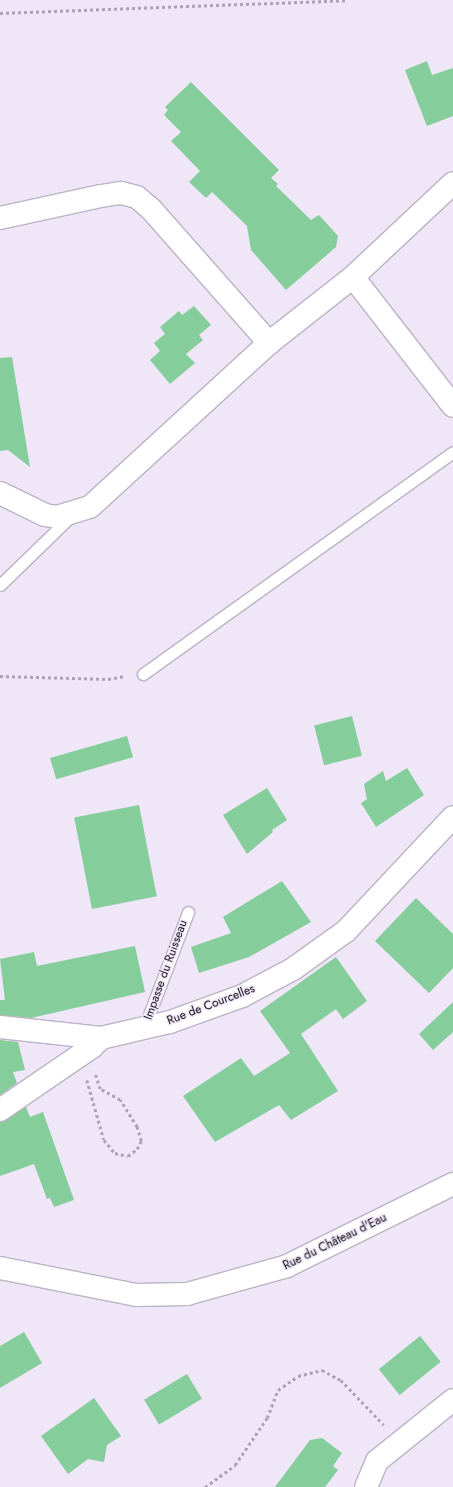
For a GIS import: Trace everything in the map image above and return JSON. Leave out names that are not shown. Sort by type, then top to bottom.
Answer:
[{"type":"street","points":[[0,493],[45,516],[57,517],[74,514],[90,508],[269,343],[353,277],[453,182]]},
{"type":"street","points":[[0,218],[121,193],[137,198],[152,209],[269,343]]},
{"type":"street","points":[[353,277],[453,406]]},
{"type":"street","name":"Rue de Courcelles","points":[[0,1027],[101,1038],[144,1028],[242,996],[292,969],[346,930],[453,816]]},
{"type":"street","points":[[0,1110],[92,1047],[101,1038]]},
{"type":"street","name":"Rue du Château d'Eau","points":[[0,1268],[136,1295],[187,1294],[287,1266],[453,1184]]},
{"type":"street","points":[[366,1487],[377,1461],[400,1441],[453,1400]]},
{"type":"lane","points":[[143,674],[453,452]]},
{"type":"lane","points":[[0,585],[74,514]]},
{"type":"lane","name":"Impasse du Ruisseau","points":[[144,1028],[188,912]]},
{"type":"path","points":[[0,13],[347,0]]},
{"type":"path","points":[[0,676],[108,679],[143,674]]},
{"type":"path","points":[[86,1076],[104,1140],[115,1153],[128,1156],[137,1149],[140,1140],[137,1127],[120,1100],[100,1088],[94,1070]]},
{"type":"path","points":[[205,1487],[235,1465],[251,1445],[267,1418],[278,1390],[298,1376],[322,1370],[341,1380],[400,1441]]},
{"type":"building","points":[[427,61],[432,75],[453,68],[453,116],[427,126],[405,70]]},
{"type":"building","points":[[191,82],[279,170],[271,178],[278,184],[276,186],[311,220],[319,215],[338,236],[336,247],[286,290],[251,250],[247,226],[212,192],[206,198],[189,182],[200,171],[171,141],[181,132],[164,115],[168,110],[165,107]]},
{"type":"building","points":[[194,306],[211,325],[199,335],[203,340],[186,354],[195,363],[170,384],[150,360],[160,351],[154,343],[165,334],[160,327],[179,311],[182,315]]},
{"type":"building","points":[[12,357],[30,467],[8,450],[0,451],[0,358]]},
{"type":"building","points":[[352,716],[362,756],[324,765],[314,725]]},
{"type":"building","points":[[127,736],[133,757],[56,779],[50,758]]},
{"type":"building","points":[[407,768],[424,795],[376,827],[361,803],[367,799],[364,784],[383,771],[386,781]]},
{"type":"building","points":[[267,788],[287,820],[272,830],[273,832],[247,854],[223,815]]},
{"type":"building","points":[[139,805],[157,896],[92,909],[74,818]]},
{"type":"building","points":[[282,881],[311,922],[249,957],[199,973],[191,947],[231,933],[223,917]]},
{"type":"building","points":[[416,898],[453,934],[453,968],[429,993],[375,941]]},
{"type":"building","points":[[135,946],[145,992],[31,1018],[0,1015],[0,1000],[5,1000],[0,959],[34,952],[37,966]]},
{"type":"building","points":[[336,957],[367,1001],[343,1019],[336,1009],[301,1034],[338,1091],[291,1120],[279,1105],[215,1142],[183,1096],[241,1058],[254,1076],[290,1053],[260,1011]]},
{"type":"building","points":[[453,1002],[453,1032],[433,1050],[419,1034]]},
{"type":"building","points":[[0,1040],[18,1042],[25,1070],[13,1072],[17,1083],[0,1095]]},
{"type":"building","points":[[26,1107],[30,1117],[43,1112],[74,1200],[54,1207],[50,1198],[47,1199],[34,1164],[0,1176],[0,1122]]},
{"type":"building","points":[[24,1332],[42,1363],[0,1388],[0,1346]]},
{"type":"building","points":[[420,1336],[441,1362],[400,1395],[379,1369]]},
{"type":"building","points":[[187,1374],[202,1399],[159,1425],[144,1400]]},
{"type":"building","points":[[94,1398],[121,1436],[107,1445],[104,1462],[88,1459],[68,1474],[41,1436]]},
{"type":"building","points":[[322,1438],[342,1453],[333,1466],[338,1470],[325,1487],[275,1487],[310,1440]]}]
